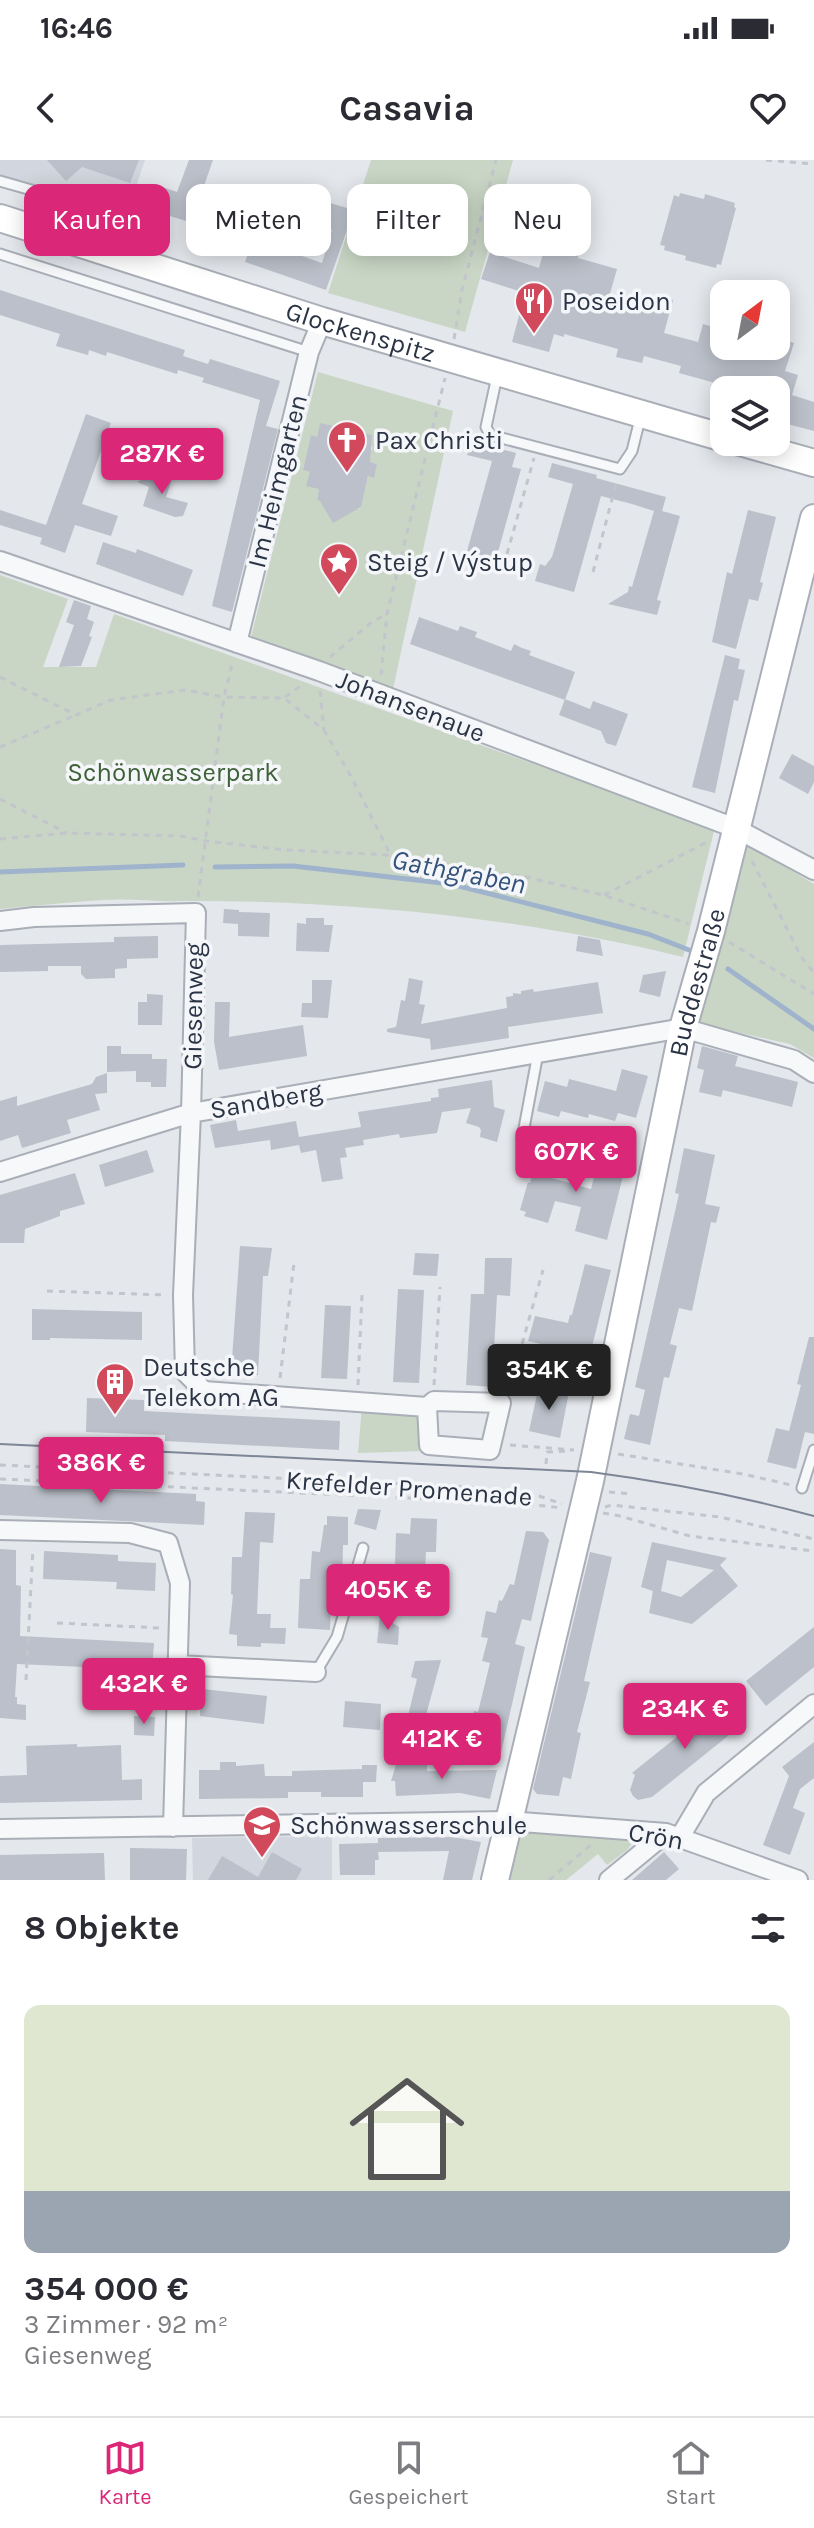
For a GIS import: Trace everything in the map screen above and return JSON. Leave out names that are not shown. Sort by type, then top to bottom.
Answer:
[{"type":"main road","name":"Glockenspitz","points":[[0,218],[322,321],[710,434]]},
{"type":"main road","points":[[789,456],[814,463]]},
{"type":"main road","name":"Buddestraße","points":[[591,1506],[595,1450],[683,1028],[711,931],[814,518]]},
{"type":"main road","points":[[495,1880],[591,1506]]},
{"type":"street","name":"Im Heimgarten","points":[[237,643],[309,352],[322,321]]},
{"type":"street","name":"Johansenaue","points":[[0,561],[319,671],[735,828],[814,870]]},
{"type":"street","name":"Giesenweg","points":[[0,921],[34,917],[196,913],[183,1295],[185,1372],[204,1391],[430,1404],[501,1403]]},
{"type":"street","name":"Sandberg","points":[[0,1172],[191,1113],[683,1028],[794,1060],[814,1073]]},
{"type":"street","points":[[430,1404],[429,1445],[490,1450],[501,1403]]},
{"type":"street","points":[[0,1530],[130,1533],[168,1543],[180,1583],[173,1827]]},
{"type":"street","points":[[178,1665],[316,1672]]},
{"type":"street","points":[[609,1880],[673,1835],[706,1793],[814,1704]]},
{"type":"street","name":"Crön","points":[[0,1829],[508,1821],[673,1835],[798,1880]]},
{"type":"lane","points":[[0,181],[24,188]]},
{"type":"lane","name":"Glockenspitz","points":[[0,254],[309,352]]},
{"type":"lane","points":[[498,373],[486,427],[490,435],[620,469],[632,451],[642,414]]},
{"type":"lane","points":[[522,1139],[538,1053]]},
{"type":"lane","points":[[802,1488],[814,1450]]},
{"type":"lane","points":[[316,1672],[337,1637],[363,1548]]},
{"type":"path","points":[[379,694],[387,614],[449,359],[462,290],[496,160]]},
{"type":"path","points":[[766,160],[814,164]]},
{"type":"path","points":[[507,554],[537,447]]},
{"type":"path","points":[[593,572],[620,469]]},
{"type":"path","points":[[324,730],[319,671],[372,622],[387,614]]},
{"type":"path","points":[[196,913],[224,697],[237,643]]},
{"type":"path","points":[[0,677],[76,715]]},
{"type":"path","points":[[0,747],[111,700],[185,690],[224,697],[284,698],[324,730],[390,855]]},
{"type":"path","points":[[0,799],[67,833]]},
{"type":"path","points":[[603,895],[735,828],[802,958],[814,973]]},
{"type":"path","points":[[0,839],[67,833],[181,836],[286,850],[390,855],[526,877],[603,895],[711,931],[814,994]]},
{"type":"path","points":[[278,1397],[294,1263]]},
{"type":"path","points":[[501,1403],[511,1388],[543,1270]]},
{"type":"path","points":[[430,1404],[440,1287]]},
{"type":"path","points":[[47,1291],[183,1295]]},
{"type":"path","points":[[357,1401],[362,1295]]},
{"type":"path","points":[[491,1443],[578,1450],[547,1452],[546,1464]]},
{"type":"path","points":[[595,1450],[743,1474],[802,1488]]},
{"type":"path","name":"Krefelder Promenade","points":[[0,1465],[469,1487],[539,1496],[561,1504],[596,1509],[612,1505],[720,1517],[814,1539]]},
{"type":"path","points":[[0,1479],[591,1506],[690,1536],[814,1551]]},
{"type":"path","points":[[591,1506],[609,1491],[632,1494]]},
{"type":"path","points":[[26,1680],[34,1532]]},
{"type":"path","points":[[57,1623],[179,1629]]},
{"type":"path","points":[[549,1880],[595,1842]]},
{"type":"shaded area","points":[[0,160],[145,160],[137,184],[24,184],[24,193],[0,185]]},
{"type":"shaded area","name":"Schönwasserschule","points":[[332,1836],[332,1880],[193,1880],[192,1838]]},
{"type":"green space","points":[[371,160],[513,160],[506,184],[484,184],[486,256],[465,332],[328,293],[347,234],[347,256],[468,256],[468,184],[363,184]]},
{"type":"green space","points":[[318,372],[453,411],[393,689],[251,637]],"holes":[[[320,424],[372,447],[366,461],[377,464],[374,477],[368,476],[360,509],[317,499],[322,475],[303,470],[311,436],[317,437]]]},
{"type":"green space","name":"Schönwasserpark","points":[[0,575],[68,599],[43,667],[96,667],[114,614],[714,831],[683,957],[623,943],[498,922],[370,908],[123,899],[0,909]]},
{"type":"green space","points":[[739,839],[814,884],[814,1058],[790,1044],[696,1023]]},
{"type":"green space","points":[[362,1406],[422,1410],[424,1451],[358,1453]]},
{"type":"green space","points":[[530,1831],[637,1837],[627,1850],[607,1865],[598,1854],[566,1880],[502,1880],[515,1836]]},
{"type":"building","points":[[47,160],[139,160],[130,183],[82,167],[66,181]]},
{"type":"building","points":[[189,160],[213,160],[205,184],[186,184],[186,221],[170,216],[170,190],[177,192]]},
{"type":"building","points":[[680,193],[704,199],[705,194],[735,203],[721,265],[717,264],[716,268],[685,260],[686,256],[664,250],[665,246],[660,245],[674,195],[679,197]]},
{"type":"building","points":[[331,203],[347,208],[347,230],[326,290],[245,262],[247,256],[302,256],[322,263],[324,256],[331,256]]},
{"type":"building","points":[[489,256],[502,256],[539,268],[542,256],[579,256],[617,269],[609,297],[652,309],[655,295],[673,300],[664,333],[698,342],[703,324],[710,326],[710,360],[789,360],[785,371],[798,375],[792,395],[814,402],[814,431],[790,425],[790,376],[710,376],[710,382],[679,373],[681,366],[644,356],[642,363],[616,357],[618,349],[564,334],[564,337],[554,334],[549,352],[512,342],[525,293],[481,279]]},
{"type":"building","points":[[0,290],[185,350],[183,356],[208,364],[210,359],[280,381],[266,426],[278,429],[232,612],[212,606],[260,400],[202,382],[204,378],[178,370],[177,374],[107,352],[106,356],[89,350],[88,355],[56,346],[60,334],[0,315]]},
{"type":"building","points":[[86,414],[111,423],[82,504],[118,516],[111,536],[75,525],[65,553],[40,544],[42,538],[0,525],[0,510],[46,525]]},
{"type":"building","name":"Pax Christi","points":[[320,423],[372,435],[370,462],[377,464],[374,478],[368,476],[361,507],[333,523],[317,500],[319,489],[306,486],[310,472],[303,470],[311,435],[317,437]]},
{"type":"building","points":[[471,441],[516,453],[512,467],[521,469],[493,570],[464,562],[492,461],[467,455]]},
{"type":"building","points":[[552,463],[666,497],[662,511],[680,516],[657,600],[661,601],[657,615],[608,604],[628,592],[629,586],[632,587],[654,511],[632,504],[601,496],[574,592],[535,581],[540,564],[545,566],[552,557],[573,484],[548,477]]},
{"type":"building","points":[[156,473],[172,478],[166,497],[188,503],[183,516],[175,517],[143,506],[149,487],[137,482]]},
{"type":"building","points":[[748,510],[776,517],[758,601],[749,599],[736,649],[712,642],[727,572],[732,574]]},
{"type":"building","points":[[103,542],[136,553],[137,549],[193,570],[183,596],[96,564]]},
{"type":"building","points":[[74,600],[91,606],[87,619],[94,622],[89,636],[92,637],[81,666],[59,667],[74,625],[66,622]]},
{"type":"building","points":[[419,617],[458,631],[460,626],[477,632],[475,637],[511,651],[514,644],[531,651],[529,655],[575,672],[565,700],[410,644]]},
{"type":"building","points":[[725,655],[740,659],[738,669],[745,670],[738,701],[734,700],[715,793],[692,787]]},
{"type":"building","points":[[565,699],[590,709],[593,701],[628,714],[616,746],[606,743],[601,731],[559,715]]},
{"type":"building","points":[[792,754],[814,766],[814,782],[808,794],[779,778]]},
{"type":"building","points":[[224,909],[270,913],[269,937],[238,936],[238,924],[223,923]]},
{"type":"building","points":[[306,918],[324,918],[324,925],[333,925],[329,952],[296,951],[297,923],[306,924]]},
{"type":"building","points":[[158,936],[158,958],[127,959],[127,968],[115,969],[115,978],[86,979],[81,974],[81,966],[48,966],[48,971],[0,972],[0,945],[114,942],[114,937]]},
{"type":"building","points":[[578,936],[600,940],[603,956],[576,951]]},
{"type":"building","points":[[666,971],[660,997],[639,992],[643,975]]},
{"type":"building","points":[[409,978],[423,981],[419,1004],[425,1005],[421,1024],[507,1008],[506,997],[513,996],[513,993],[521,994],[521,991],[533,989],[534,992],[598,982],[603,1013],[508,1027],[509,1038],[431,1050],[430,1039],[387,1032],[387,1029],[396,1027]]},
{"type":"building","points":[[312,980],[332,980],[328,1018],[301,1017],[302,1003],[312,1003]]},
{"type":"building","points":[[147,994],[163,995],[162,1025],[138,1025],[138,1002],[147,1002]]},
{"type":"building","points":[[215,1002],[230,1002],[229,1037],[303,1025],[307,1056],[219,1070],[214,1042]]},
{"type":"building","points":[[107,1046],[121,1046],[121,1054],[152,1054],[152,1059],[167,1059],[166,1087],[151,1087],[151,1082],[136,1082],[136,1071],[107,1072]]},
{"type":"building","points":[[702,1046],[738,1056],[735,1066],[798,1082],[792,1107],[723,1090],[721,1097],[699,1092],[704,1070],[697,1068]]},
{"type":"building","points":[[622,1069],[648,1076],[636,1118],[618,1113],[615,1121],[589,1114],[588,1118],[561,1111],[559,1117],[537,1111],[545,1081],[567,1087],[569,1079],[616,1091]]},
{"type":"building","points":[[107,1073],[107,1093],[95,1094],[100,1110],[67,1120],[71,1133],[22,1148],[18,1135],[0,1141],[0,1101],[17,1096],[17,1106],[92,1084],[96,1077]]},
{"type":"building","points":[[492,1080],[494,1107],[505,1110],[497,1142],[480,1137],[479,1127],[466,1123],[471,1108],[442,1112],[437,1133],[400,1138],[399,1134],[363,1140],[364,1145],[345,1148],[347,1157],[340,1158],[343,1179],[322,1182],[316,1150],[301,1153],[299,1145],[271,1150],[270,1140],[215,1148],[210,1125],[236,1120],[238,1131],[296,1121],[299,1137],[361,1127],[358,1112],[431,1101],[431,1098],[439,1097],[438,1089]]},
{"type":"building","points":[[684,1148],[715,1155],[705,1204],[720,1207],[716,1223],[711,1222],[692,1311],[679,1308],[670,1344],[677,1346],[669,1378],[664,1377],[650,1445],[624,1439],[630,1414],[639,1416],[645,1390],[635,1387],[679,1194],[675,1193]]},
{"type":"building","points":[[147,1150],[154,1172],[105,1187],[99,1165]]},
{"type":"building","points":[[539,1150],[555,1154],[548,1177],[591,1189],[600,1153],[627,1160],[607,1240],[575,1231],[581,1207],[555,1201],[548,1223],[524,1216],[526,1212],[520,1210]]},
{"type":"building","points":[[75,1173],[85,1204],[60,1211],[60,1216],[25,1229],[24,1243],[0,1243],[0,1195]]},
{"type":"building","points":[[240,1246],[272,1248],[268,1276],[263,1276],[258,1375],[231,1373]]},
{"type":"building","points":[[415,1253],[439,1254],[437,1276],[413,1275]]},
{"type":"building","points":[[485,1258],[512,1258],[510,1296],[497,1295],[492,1387],[466,1385],[471,1294],[484,1294]]},
{"type":"building","points":[[585,1264],[611,1270],[584,1379],[567,1375],[572,1351],[528,1341],[535,1316],[568,1323]]},
{"type":"building","points":[[398,1289],[424,1290],[419,1383],[393,1382]]},
{"type":"building","points":[[325,1305],[351,1306],[347,1379],[321,1378]]},
{"type":"building","points":[[32,1309],[142,1312],[142,1340],[32,1340]]},
{"type":"building","points":[[809,1337],[814,1337],[814,1434],[805,1432],[796,1469],[767,1462],[776,1428],[789,1431]]},
{"type":"building","points":[[539,1385],[569,1392],[560,1438],[529,1431]]},
{"type":"building","points":[[87,1398],[144,1400],[144,1411],[340,1421],[339,1450],[165,1441],[165,1435],[86,1432]]},
{"type":"building","points":[[0,1484],[196,1494],[196,1501],[205,1502],[204,1525],[0,1515]]},
{"type":"building","points":[[358,1509],[381,1510],[376,1530],[354,1524]]},
{"type":"building","points":[[245,1512],[275,1513],[273,1543],[260,1542],[257,1614],[271,1614],[270,1628],[286,1628],[285,1644],[237,1646],[237,1635],[229,1634],[233,1595],[232,1557],[242,1557]]},
{"type":"building","points":[[327,1516],[348,1517],[348,1545],[343,1545],[342,1582],[332,1581],[330,1630],[298,1628],[300,1579],[310,1579],[312,1551],[320,1552]]},
{"type":"building","points":[[411,1518],[437,1519],[436,1552],[426,1552],[425,1569],[418,1569],[414,1598],[389,1597],[391,1565],[395,1565],[396,1533],[410,1534]]},
{"type":"building","points":[[526,1531],[543,1532],[549,1540],[531,1621],[522,1619],[515,1644],[525,1647],[500,1757],[403,1736],[417,1679],[411,1677],[415,1661],[441,1660],[423,1726],[468,1736],[474,1711],[478,1712],[490,1663],[482,1661],[488,1638],[481,1637],[486,1611],[496,1613],[499,1600],[502,1601],[510,1584],[514,1585]]},
{"type":"building","points":[[652,1542],[727,1558],[720,1565],[738,1586],[692,1624],[649,1613],[653,1591],[641,1587]],"holes":[[[667,1560],[714,1570],[681,1597],[661,1591]]]},
{"type":"building","points":[[0,1549],[16,1550],[16,1585],[21,1586],[20,1636],[154,1643],[152,1670],[17,1664],[15,1697],[17,1704],[26,1705],[26,1720],[0,1718]]},
{"type":"building","points":[[44,1551],[118,1555],[118,1561],[156,1563],[155,1591],[116,1589],[117,1582],[43,1579]]},
{"type":"building","points":[[590,1552],[612,1557],[584,1681],[590,1682],[577,1732],[581,1733],[571,1779],[563,1777],[559,1796],[537,1794],[533,1789]]},
{"type":"building","points":[[380,1615],[399,1627],[398,1645],[377,1643]]},
{"type":"building","points":[[814,1627],[814,1667],[766,1706],[746,1681]]},
{"type":"building","points":[[202,1689],[267,1696],[264,1724],[200,1716]]},
{"type":"building","points":[[724,1699],[744,1723],[652,1797],[638,1800],[633,1796],[630,1790],[635,1775],[632,1773]]},
{"type":"building","points":[[345,1701],[381,1704],[380,1730],[343,1727]]},
{"type":"building","points":[[134,1716],[155,1717],[154,1736],[134,1735]]},
{"type":"building","points":[[814,1742],[814,1778],[800,1789],[793,1808],[805,1813],[790,1855],[763,1845],[789,1776],[782,1767]]},
{"type":"building","points":[[77,1744],[77,1747],[121,1745],[122,1780],[142,1779],[142,1800],[0,1803],[0,1776],[27,1775],[26,1746]]},
{"type":"building","points":[[220,1762],[236,1762],[236,1766],[264,1764],[265,1776],[292,1776],[292,1771],[362,1769],[362,1765],[377,1765],[376,1782],[363,1782],[363,1797],[321,1797],[321,1792],[288,1792],[288,1798],[199,1799],[199,1770],[220,1770]]},
{"type":"building","points":[[427,1764],[427,1771],[497,1770],[490,1799],[460,1793],[396,1796],[395,1781],[391,1781],[396,1765]]},
{"type":"building","points":[[453,1837],[481,1842],[472,1880],[443,1880],[449,1851],[378,1852],[375,1875],[340,1875],[339,1844],[378,1843],[378,1838]]},
{"type":"building","points":[[130,1848],[187,1849],[186,1880],[130,1880]]},
{"type":"building","points":[[272,1852],[302,1869],[296,1880],[208,1880],[222,1856],[258,1877]]},
{"type":"building","points":[[664,1852],[679,1869],[666,1880],[632,1880]]},
{"type":"building","points":[[104,1853],[105,1880],[0,1880],[0,1855]]},
{"type":"waterway","name":"Gathgraben","points":[[0,872],[183,865]]},
{"type":"waterway","name":"Gathgraben","points":[[215,867],[293,866],[451,884],[648,934],[689,950]]},
{"type":"waterway","name":"Gathgraben","points":[[728,969],[814,1029]]},
{"type":"tram line","points":[[0,1444],[591,1472],[703,1490],[814,1516]]},
{"type":"place","name":"Poseidon","points":[[534,335]]},
{"type":"place","name":"Pax Christi","points":[[347,474]]},
{"type":"place","name":"Steig / Výstup","points":[[339,596]]},
{"type":"place","name":"Deutsche Telekom AG","points":[[115,1416]]},
{"type":"place","name":"Schönwasserschule","points":[[262,1859]]}]
